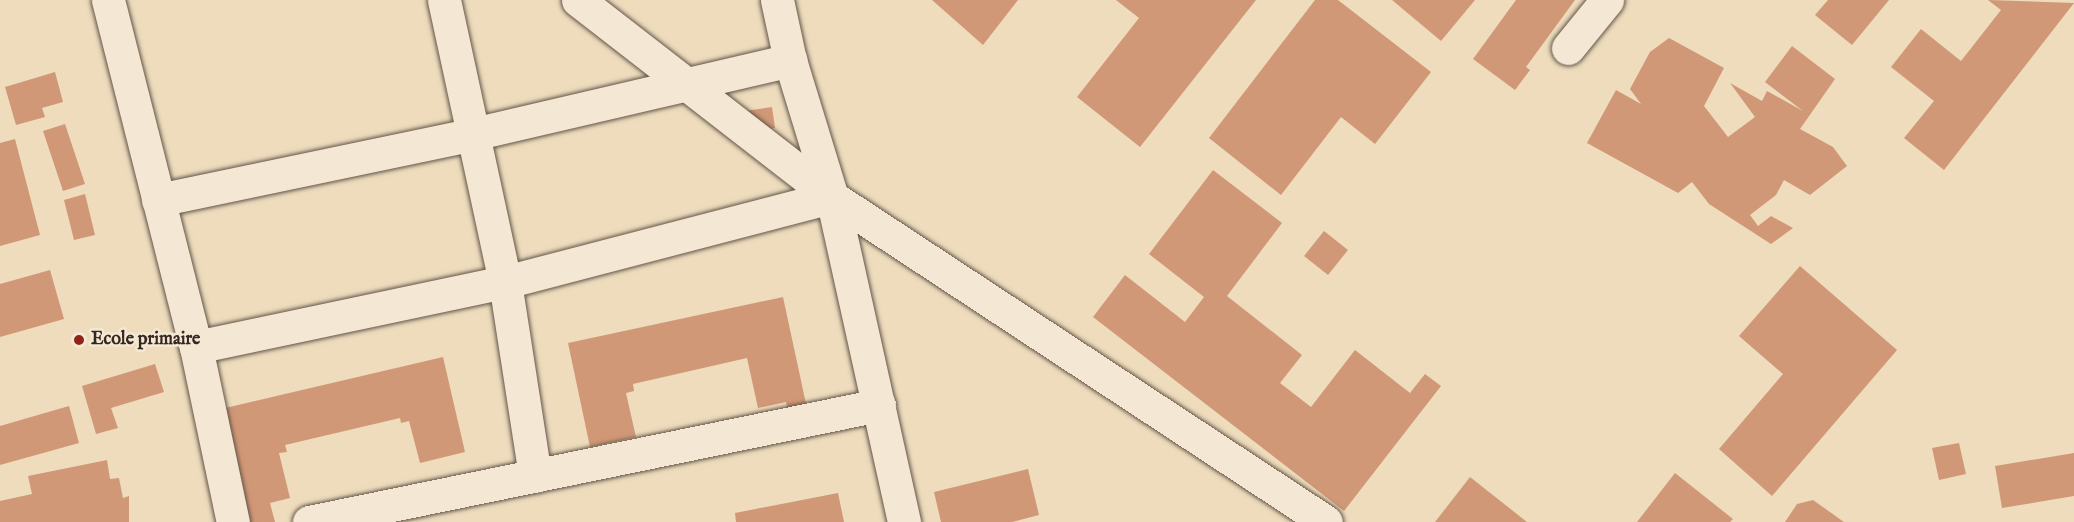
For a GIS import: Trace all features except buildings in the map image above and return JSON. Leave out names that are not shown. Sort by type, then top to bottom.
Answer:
[{"type":"street","points":[[108,0],[196,347],[233,522]]},
{"type":"street","points":[[444,0],[505,282],[534,476]]},
{"type":"street","points":[[579,0],[685,86],[832,197],[1326,522]]},
{"type":"street","points":[[777,0],[790,60],[832,197],[904,522]]},
{"type":"street","points":[[1568,48],[1607,0]]},
{"type":"street","points":[[158,200],[473,134],[790,60]]},
{"type":"street","points":[[196,347],[505,282],[832,197]]},
{"type":"street","points":[[309,522],[879,405]]},
{"type":"place","name":"Ecole primaire","points":[[79,340]]}]
